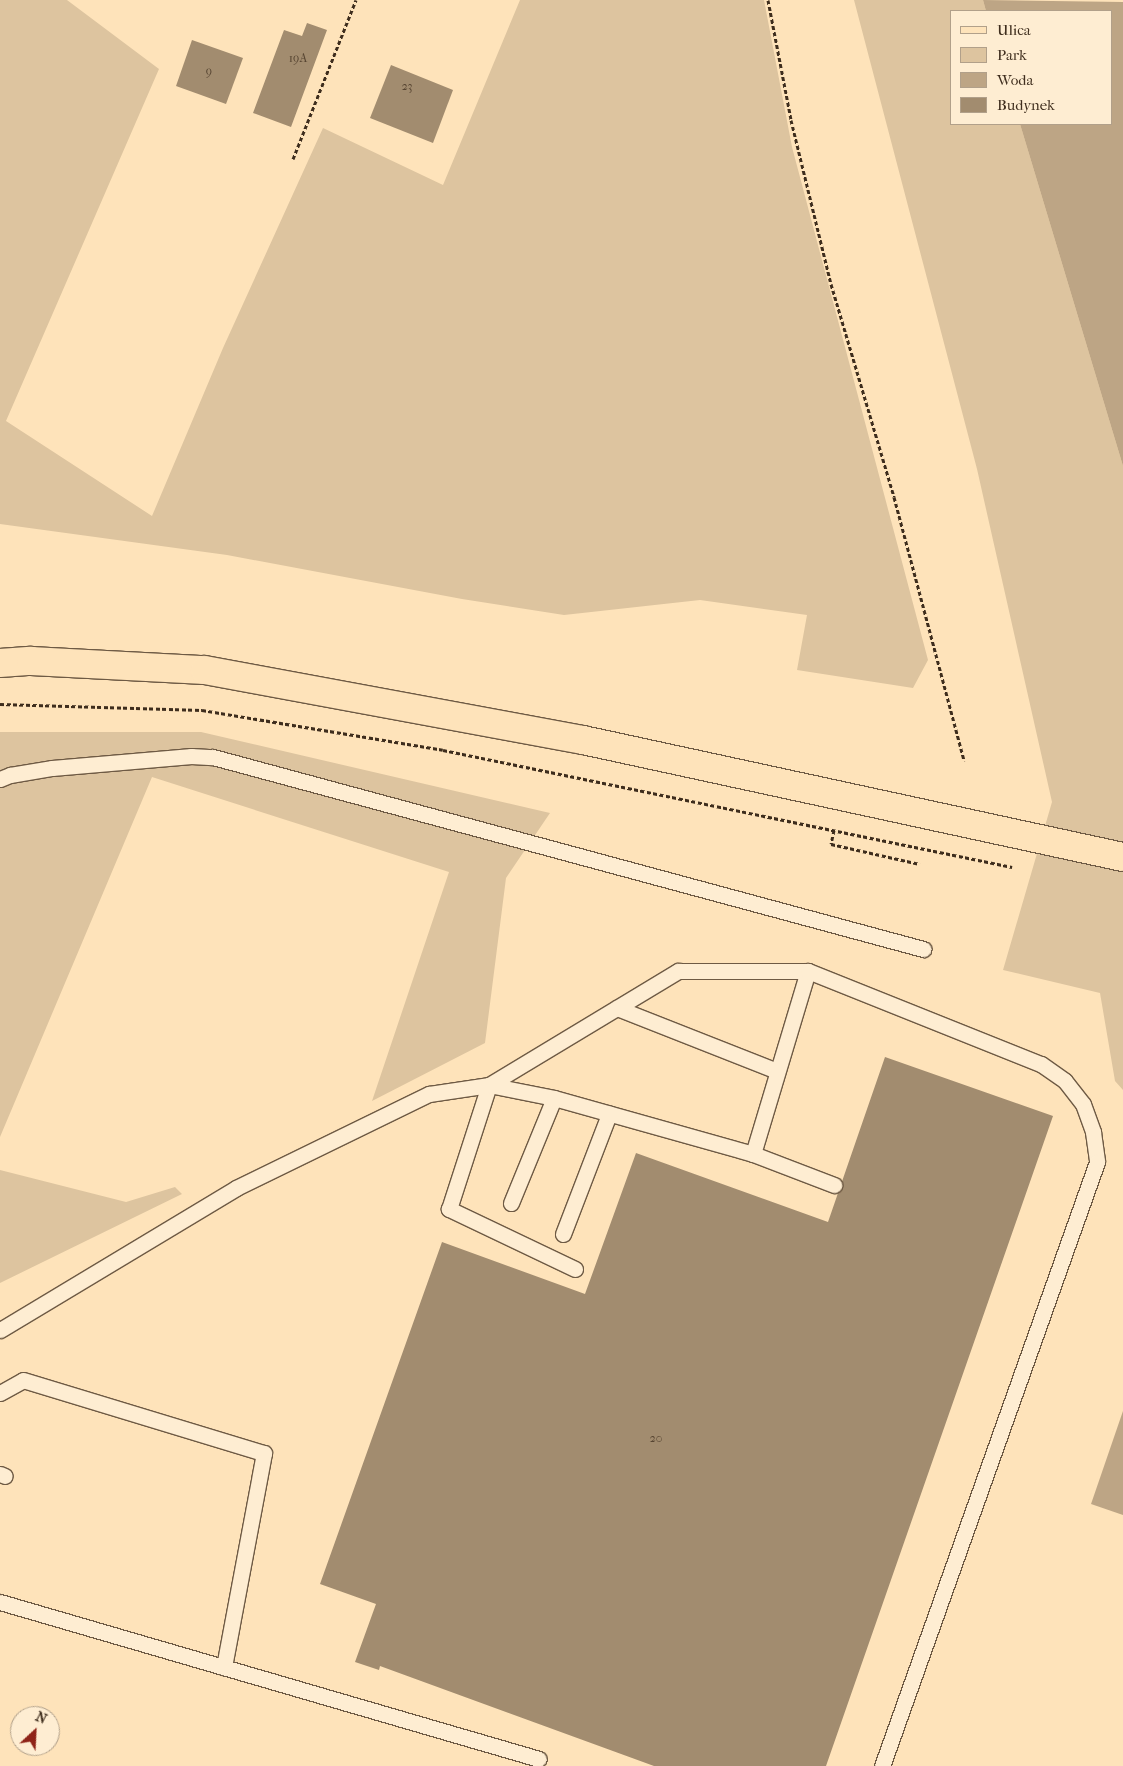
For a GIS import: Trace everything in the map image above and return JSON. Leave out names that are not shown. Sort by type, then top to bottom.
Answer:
[{"type":"main road","points":[[0,662],[31,661],[205,670],[583,740],[1123,857]]},
{"type":"lane","points":[[0,779],[10,775],[52,768],[190,756],[213,757],[923,949]]},
{"type":"lane","points":[[575,1270],[449,1209],[490,1085],[678,971],[808,971],[1041,1064],[1065,1081],[1083,1104],[1093,1132],[1097,1162],[882,1766]]},
{"type":"lane","points":[[753,1154],[808,971]]},
{"type":"lane","points":[[617,1008],[777,1071]]},
{"type":"lane","points":[[0,1330],[236,1188],[429,1094],[490,1085],[554,1098],[753,1154],[834,1185]]},
{"type":"lane","points":[[511,1203],[554,1098]]},
{"type":"lane","points":[[563,1234],[609,1114]]},
{"type":"lane","points":[[0,1393],[23,1380],[264,1453],[224,1668]]},
{"type":"lane","points":[[0,1602],[539,1760]]},
{"type":"path","points":[[294,159],[356,0]]},
{"type":"path","points":[[768,0],[791,120],[831,284],[894,497],[964,761]]},
{"type":"path","points":[[0,704],[202,710],[443,750],[1022,869]]},
{"type":"path","points":[[834,830],[831,844],[920,864]]},
{"type":"green space","points":[[0,0],[67,0],[159,69],[6,421],[152,516],[223,348],[323,128],[443,185],[520,0],[764,0],[792,147],[928,660],[913,688],[797,670],[807,615],[700,600],[564,615],[462,599],[227,555],[0,524]]},
{"type":"green space","points":[[854,0],[983,0],[986,10],[950,10],[950,125],[1020,125],[1123,466],[1123,1090],[1115,1081],[1100,993],[1003,970],[1052,802],[977,469]]},
{"type":"green space","points":[[0,732],[201,732],[550,813],[506,878],[485,1043],[372,1101],[449,872],[152,777],[0,1137]]},
{"type":"green space","points":[[0,1170],[126,1202],[175,1187],[182,1194],[0,1283]]},
{"type":"water","points":[[983,0],[1123,2],[1123,466],[1020,125],[1113,125],[1113,10],[986,10]]},
{"type":"water","points":[[1123,1411],[1123,1515],[1091,1504]]},
{"type":"building","points":[[307,23],[327,30],[291,127],[253,113],[284,30],[302,36]]},
{"type":"building","points":[[192,40],[243,58],[226,104],[176,86]]},
{"type":"building","points":[[391,65],[453,90],[433,143],[370,118]]},
{"type":"building","points":[[885,1057],[1053,1116],[826,1766],[654,1766],[380,1666],[379,1670],[355,1662],[376,1604],[320,1584],[442,1242],[585,1294],[636,1153],[828,1222]]}]
